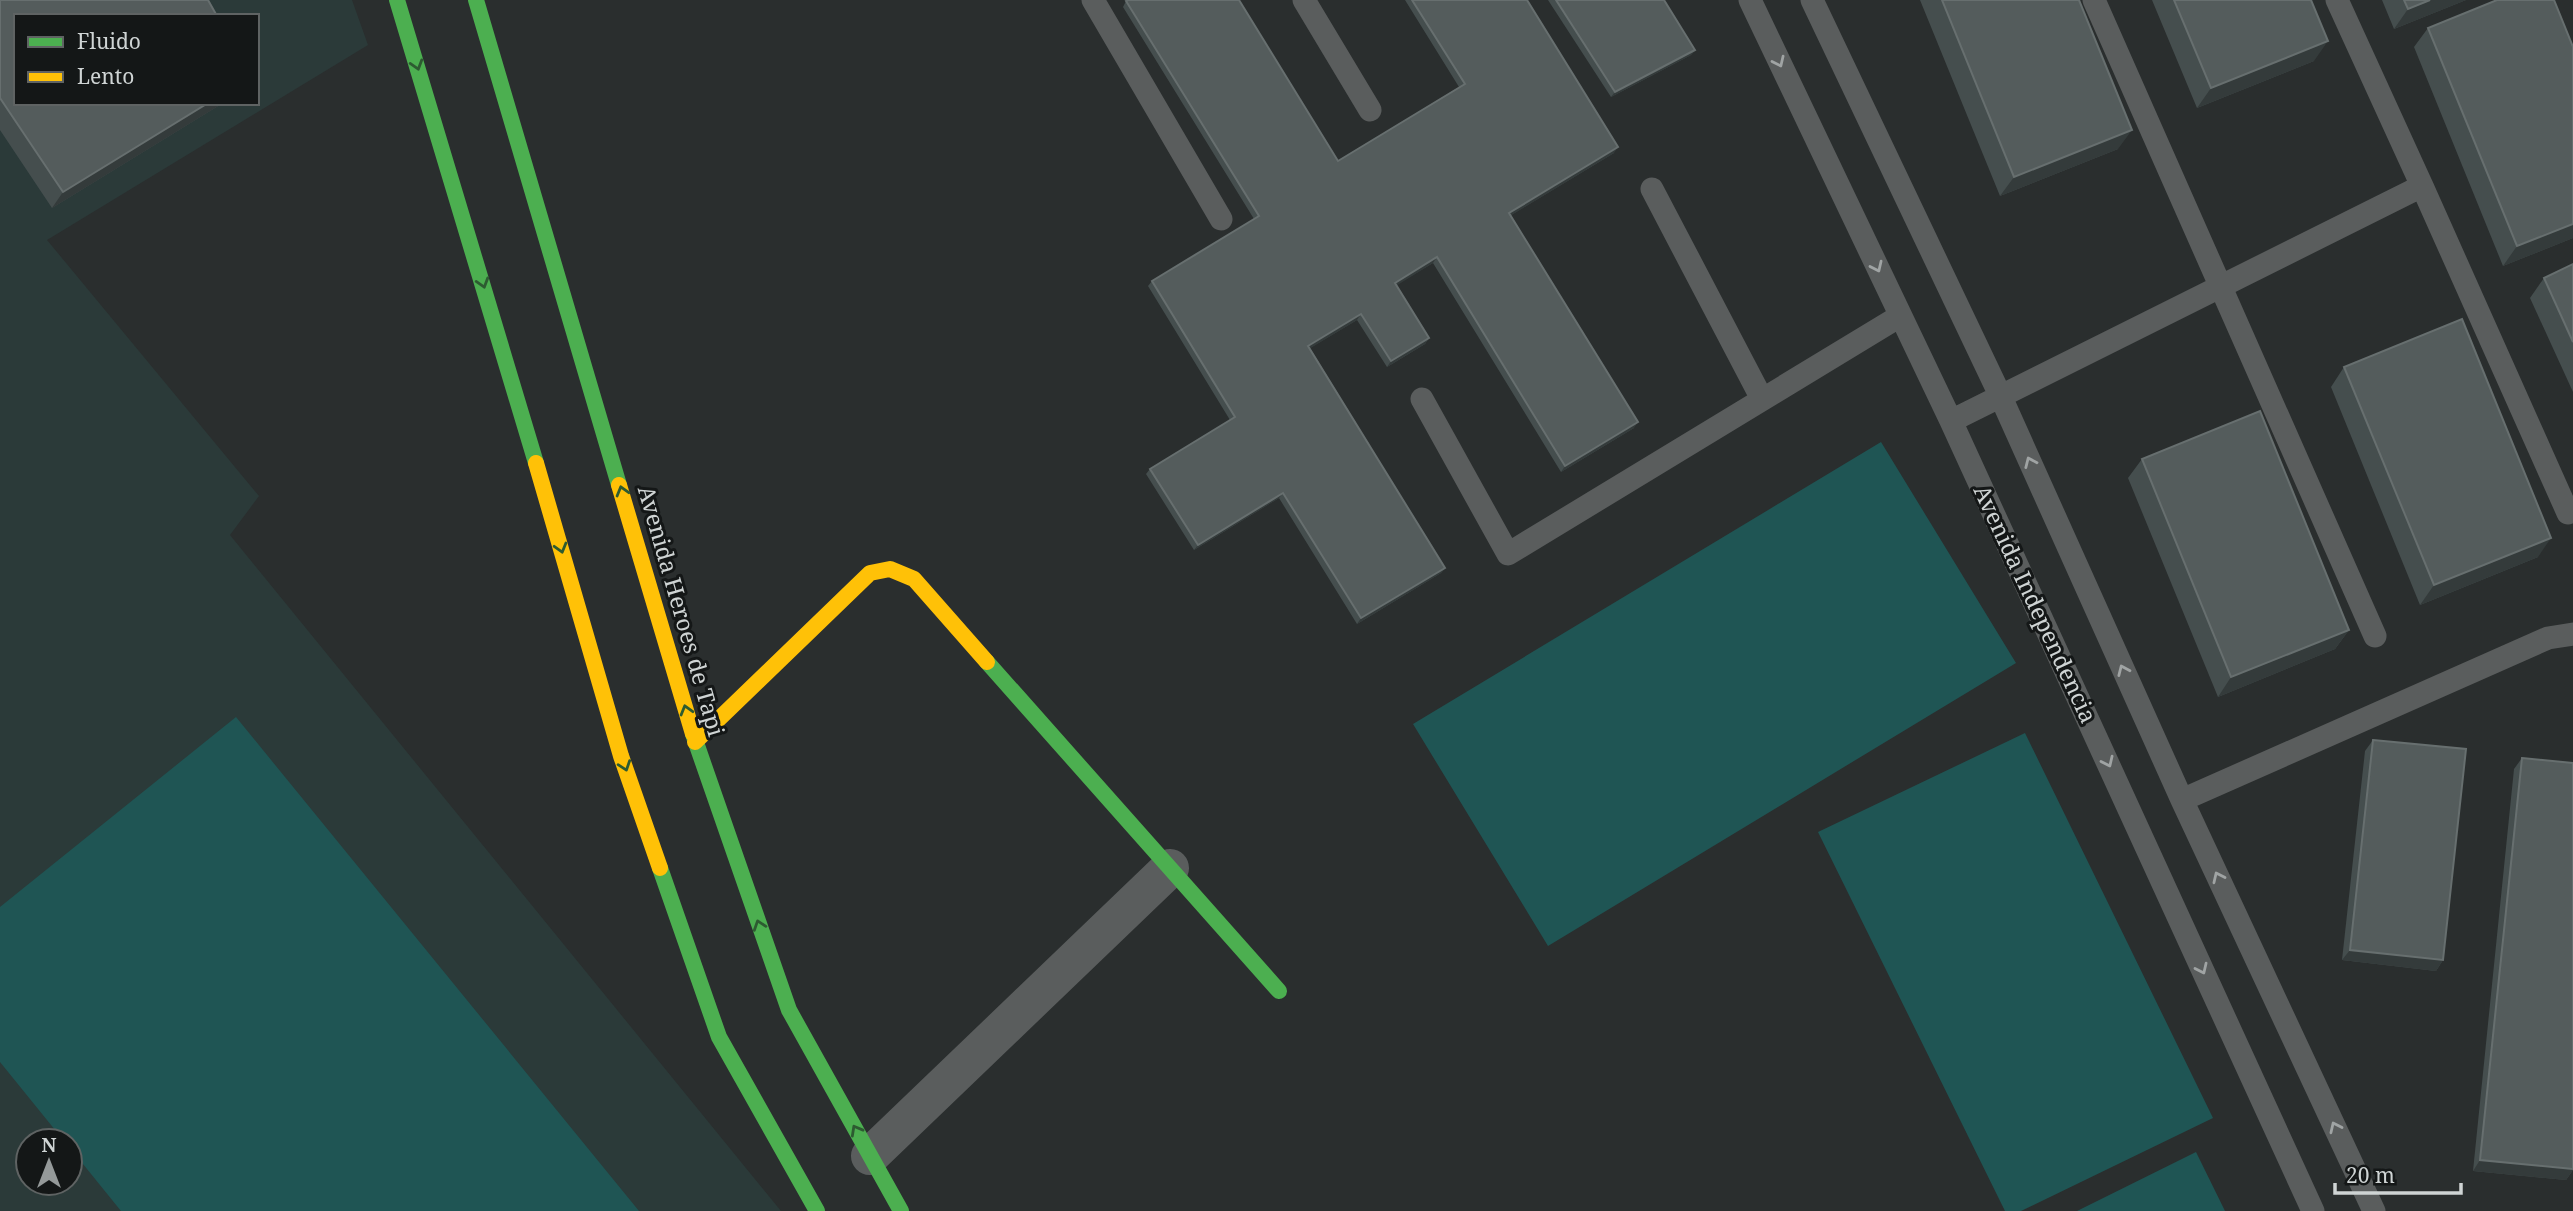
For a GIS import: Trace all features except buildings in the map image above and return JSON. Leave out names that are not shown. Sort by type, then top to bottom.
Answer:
[{"type":"main road","points":[[397,0],[621,756],[719,1037],[817,1211]]},
{"type":"main road","name":"Avenida Heroes de Tapi","points":[[476,0],[695,741],[789,1010],[901,1211]]},
{"type":"main road","points":[[695,741],[870,573],[890,569],[914,579],[1279,991]]},
{"type":"street","points":[[870,1156],[1170,868]]},
{"type":"lane","points":[[1093,0],[1221,219]]},
{"type":"lane","points":[[1304,0],[1370,110]]},
{"type":"lane","name":"Avenida Independencia","points":[[1750,0],[1951,421],[2313,1211]]},
{"type":"lane","points":[[1813,0],[2000,394],[2182,800],[2374,1211]]},
{"type":"lane","points":[[2094,0],[2375,636]]},
{"type":"lane","points":[[2337,0],[2568,513]]},
{"type":"lane","points":[[1951,421],[2000,394],[2422,186]]},
{"type":"lane","points":[[1652,190],[1762,399]]},
{"type":"lane","points":[[1422,399],[1508,554],[1900,316]]},
{"type":"lane","points":[[2182,800],[2548,638],[2573,634]]},
{"type":"shaded area","points":[[0,0],[352,0],[368,45],[47,240],[259,496],[230,535],[781,1211],[0,1211]]},
{"type":"shaded area","points":[[1881,442],[2016,663],[1548,946],[1413,724]]},
{"type":"shaded area","points":[[236,717],[639,1211],[121,1211],[84,1165],[84,1127],[53,1127],[0,1062],[0,907]]},
{"type":"shaded area","points":[[2025,733],[2213,1118],[2021,1211],[2005,1211],[1818,832]]},
{"type":"shaded area","points":[[2196,1152],[2225,1211],[2077,1211]]},
{"type":"traffic: fast","points":[[397,0],[536,463]]},
{"type":"traffic: fast","points":[[476,0],[619,485]]},
{"type":"traffic: fast","points":[[987,662],[1279,991]]},
{"type":"traffic: fast","points":[[693,734],[789,1010],[901,1211]]},
{"type":"traffic: fast","points":[[660,868],[719,1037],[817,1211]]},
{"type":"traffic: slow","points":[[536,463],[621,756],[660,868]]},
{"type":"traffic: slow","points":[[619,485],[693,734]]},
{"type":"traffic: slow","points":[[695,742],[870,573],[890,569],[914,579],[987,662]]}]
